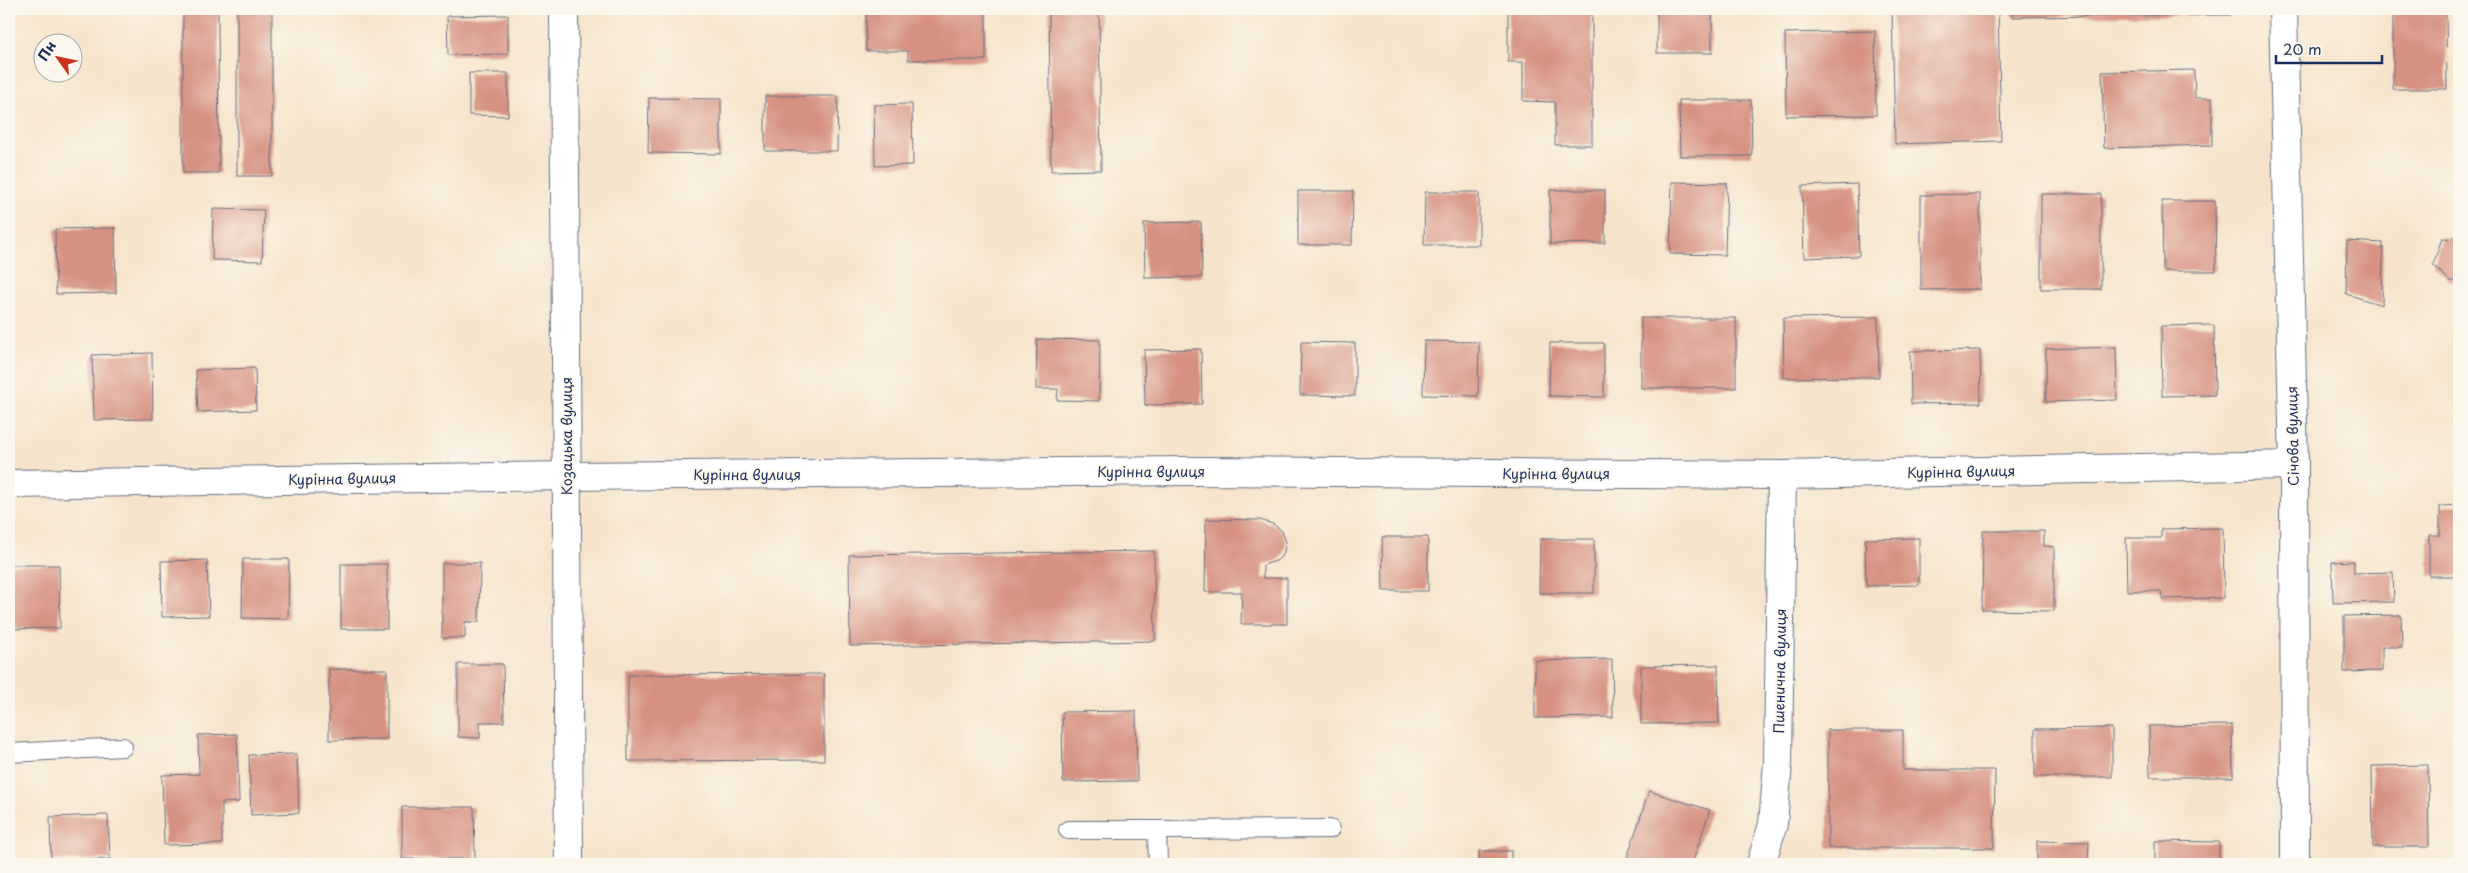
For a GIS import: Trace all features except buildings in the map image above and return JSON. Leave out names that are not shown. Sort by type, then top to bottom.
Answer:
[{"type":"street","name":"Козацька вулиця","points":[[564,9],[569,864]]},
{"type":"street","name":"Січова вулиця","points":[[2283,9],[2294,465],[2294,864]]},
{"type":"street","name":"Курінна вулиця","points":[[9,484],[567,476],[1181,471],[1782,475],[2294,465]]},
{"type":"street","name":"Пшенична вулиця","points":[[1761,864],[1773,824],[1778,763],[1782,475]]},
{"type":"lane","points":[[9,753],[123,747]]},
{"type":"lane","points":[[1068,830],[1330,829]]},
{"type":"lane","points":[[1157,830],[1158,864]]}]
